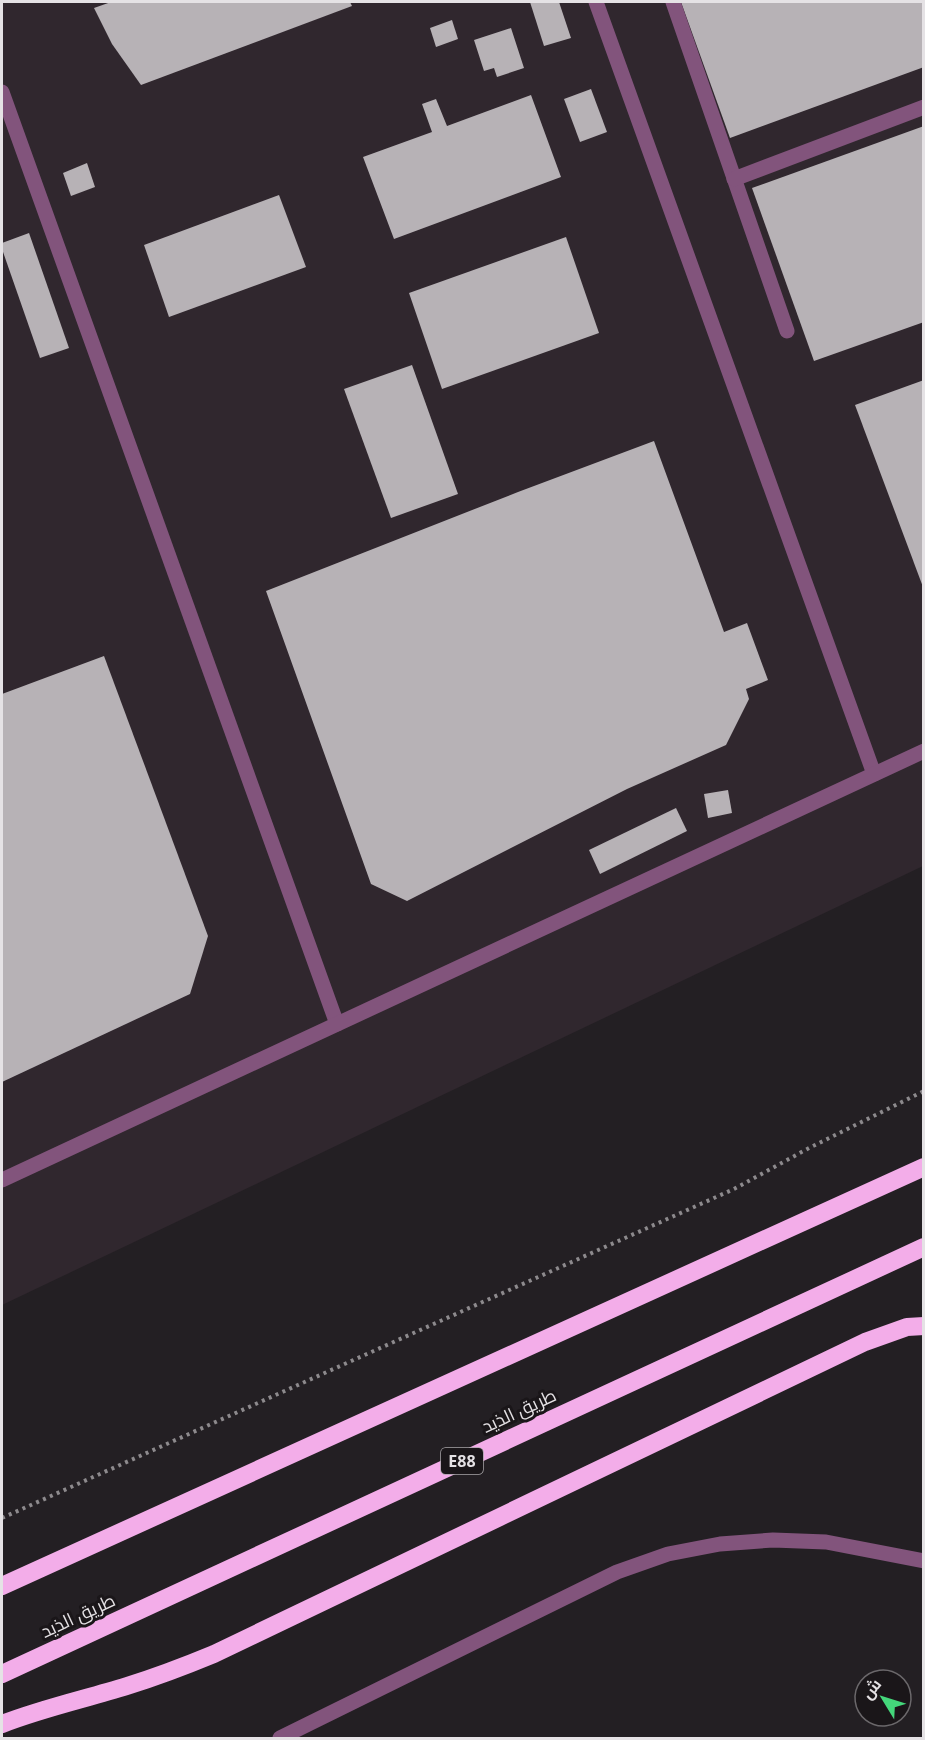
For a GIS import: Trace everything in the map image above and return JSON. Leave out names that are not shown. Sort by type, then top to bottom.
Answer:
[{"type":"highway","points":[[2,1586],[924,1167]]},
{"type":"highway","name":"طريق الذيد","points":[[2,1674],[924,1247]]},
{"type":"highway","points":[[2,1724],[61,1704],[125,1687],[214,1654],[865,1342],[907,1327],[924,1326]]},
{"type":"street","points":[[596,2],[874,774]]},
{"type":"street","points":[[673,2],[787,331]]},
{"type":"street","points":[[2,92],[337,1024]]},
{"type":"street","points":[[734,179],[924,107]]},
{"type":"street","points":[[2,1180],[924,751]]},
{"type":"street","points":[[280,1738],[617,1572],[668,1554],[720,1544],[773,1540],[826,1542],[924,1561]]},
{"type":"path","points":[[2,1518],[734,1189],[809,1148],[924,1091]]},
{"type":"shaded area","points":[[2,2],[923,2],[923,866],[2,1305]]},
{"type":"building","points":[[111,2],[350,2],[352,6],[141,85],[112,44],[94,8]]},
{"type":"building","points":[[530,2],[559,2],[571,38],[544,46]]},
{"type":"building","points":[[681,2],[924,2],[924,67],[730,138]]},
{"type":"building","points":[[452,20],[458,39],[436,47],[430,28]]},
{"type":"building","points":[[511,28],[524,68],[497,77],[494,68],[484,71],[474,40]]},
{"type":"building","points":[[591,89],[607,132],[580,142],[564,99]]},
{"type":"building","points":[[531,95],[561,177],[394,239],[363,157],[432,132],[422,104],[436,99],[447,126]]},
{"type":"building","points":[[924,126],[924,322],[814,361],[752,188]]},
{"type":"building","points":[[87,163],[95,187],[71,196],[63,173]]},
{"type":"building","points":[[279,195],[306,267],[169,317],[144,245]]},
{"type":"building","points":[[29,233],[69,348],[40,358],[2,249],[2,243]]},
{"type":"building","points":[[566,237],[599,333],[442,389],[409,293]]},
{"type":"building","points":[[412,365],[458,494],[391,518],[344,389]]},
{"type":"building","points":[[924,380],[924,587],[923,587],[855,405]]},
{"type":"building","points":[[654,441],[724,632],[747,623],[768,680],[746,689],[749,699],[726,745],[627,789],[407,901],[371,884],[266,591]]},
{"type":"building","points":[[104,656],[208,936],[190,994],[2,1082],[2,694]]},
{"type":"building","points":[[728,790],[732,813],[708,818],[704,794]]},
{"type":"building","points":[[676,808],[687,831],[600,874],[589,850]]}]
